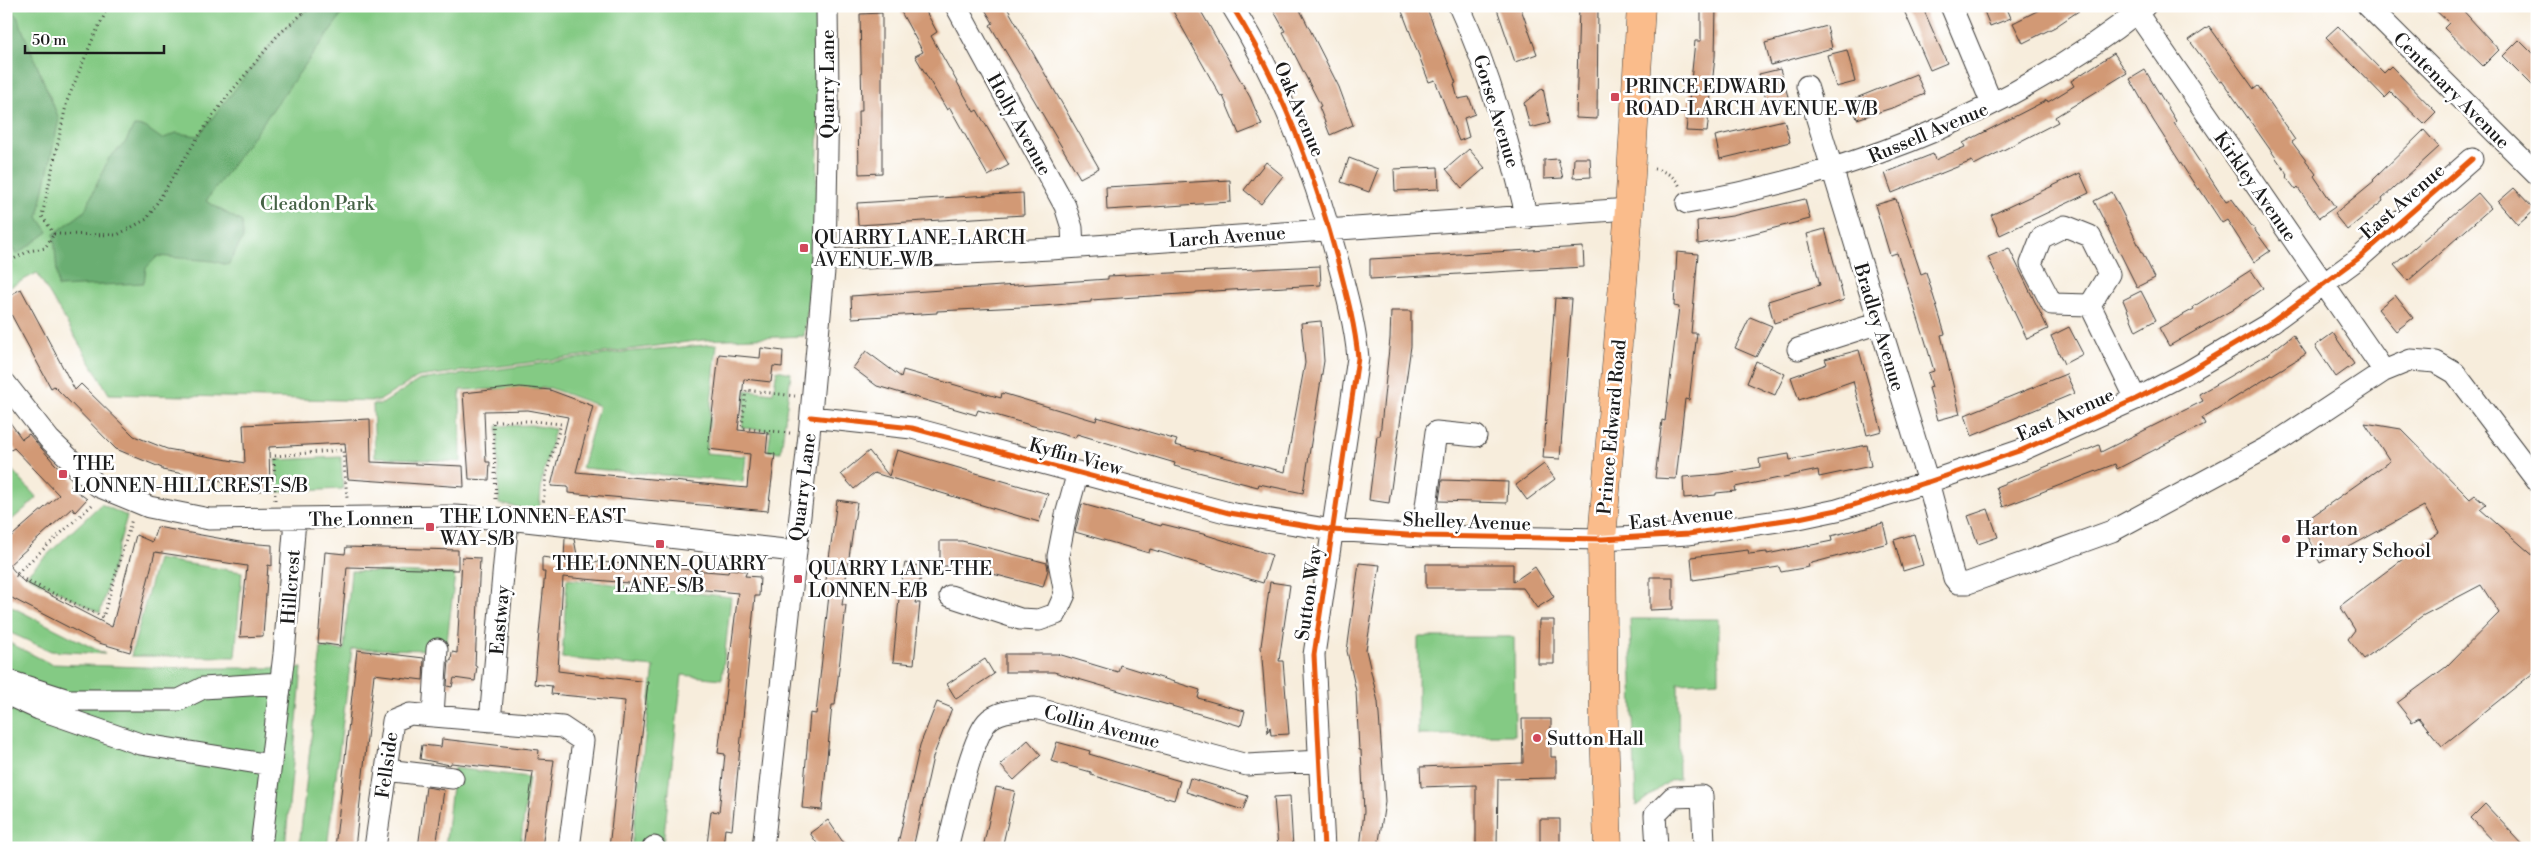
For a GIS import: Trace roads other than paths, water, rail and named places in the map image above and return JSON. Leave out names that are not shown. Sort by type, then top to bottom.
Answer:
[{"type":"main road","name":"Prince Edward Road","points":[[1608,848],[1604,727],[1602,539],[1628,210],[1641,6]]},
{"type":"street","name":"Quarry Lane","points":[[763,848],[794,551],[811,417],[824,260],[828,96],[827,6]]},
{"type":"street","name":"Holly Avenue","points":[[956,6],[1065,206],[1072,228],[1073,246]]},
{"type":"street","name":"Oak Avenue","points":[[1232,6],[1257,46],[1282,99],[1304,152],[1329,229]]},
{"type":"street","name":"Gorse Avenue","points":[[1458,6],[1474,39],[1506,132],[1527,218]]},
{"type":"street","points":[[1951,6],[1992,104]]},
{"type":"street","name":"Centenary Avenue","points":[[2368,6],[2537,174]]},
{"type":"street","name":"Russell Avenue","points":[[1687,204],[1736,195],[1832,170],[1914,141],[1992,104],[2066,62],[2141,10]]},
{"type":"street","name":"Kirkley Avenue","points":[[2141,10],[2324,285],[2380,365]]},
{"type":"street","name":"Bradley Avenue","points":[[1807,86],[1928,482],[1951,569],[1958,583],[1968,583],[2112,531],[2272,444],[2380,365]]},
{"type":"street","name":"East Avenue","points":[[1602,539],[1688,534],[1799,518],[1836,510],[1928,482],[2022,450],[2136,399],[2188,372],[2272,322],[2359,258],[2472,159]]},
{"type":"street","name":"Larch Avenue","points":[[824,260],[1527,218],[1628,210]]},
{"type":"street","name":"Sutton Way","points":[[1324,848],[1314,655],[1358,358],[1355,326],[1329,229]]},
{"type":"street","points":[[2090,306],[2136,399]]},
{"type":"street","points":[[1798,349],[1879,324]]},
{"type":"street","points":[[2380,365],[2412,360],[2436,362],[2447,367],[2455,373],[2537,481]]},
{"type":"street","name":"The Lonnen","points":[[9,396],[48,439],[98,486],[149,507],[209,519],[285,520],[454,516],[541,523],[794,551]]},
{"type":"street","name":"Kyffin View","points":[[811,417],[912,428],[1229,514],[1332,530]]},
{"type":"street","points":[[1422,536],[1436,432],[1476,436]]},
{"type":"street","points":[[950,596],[1020,619],[1038,620],[1056,614],[1065,594],[1058,556],[1066,515],[1078,472]]},
{"type":"street","name":"Eastway","points":[[490,721],[501,519]]},
{"type":"street","name":"Hillcrest","points":[[262,838],[284,654],[285,520]]},
{"type":"street","name":"Shelley Avenue","points":[[1332,530],[1422,536],[1602,539]]},
{"type":"street","points":[[433,716],[437,650]]},
{"type":"street","points":[[6,680],[68,700],[179,700],[203,688],[281,682]]},
{"type":"street","points":[[6,694],[39,709],[140,744],[271,764]]},
{"type":"street","name":"Collin Avenue","points":[[947,848],[974,745],[988,721],[1007,711],[1035,708],[1247,765],[1320,761]]},
{"type":"street","name":"Fellside","points":[[375,848],[393,721],[410,714],[562,727],[583,741],[568,848]]},
{"type":"street","points":[[386,770],[452,778]]},
{"type":"street","points":[[1657,848],[1655,814],[1673,798],[1702,796],[1703,847]]},
{"type":"place","name":"PRINCE EDWARD ROAD-LARCH AVENUE-W/B","points":[[1615,97]]},
{"type":"place","name":"QUARRY LANE-LARCH AVENUE-W/B","points":[[804,248]]},
{"type":"place","name":"THE LONNEN-HILLCREST-S/B","points":[[63,474]]},
{"type":"place","name":"THE LONNEN-EAST WAY-S/B","points":[[430,527]]},
{"type":"place","name":"Harton Primary School","points":[[2286,539]]},
{"type":"place","name":"THE LONNEN-QUARRY LANE-S/B","points":[[660,544]]},
{"type":"place","name":"QUARRY LANE-THE LONNEN-E/B","points":[[798,579]]},
{"type":"place","name":"Sutton Hall","points":[[1537,738]]},
{"type":"park label","name":"Cleadon Park","points":[[317,203]]}]
